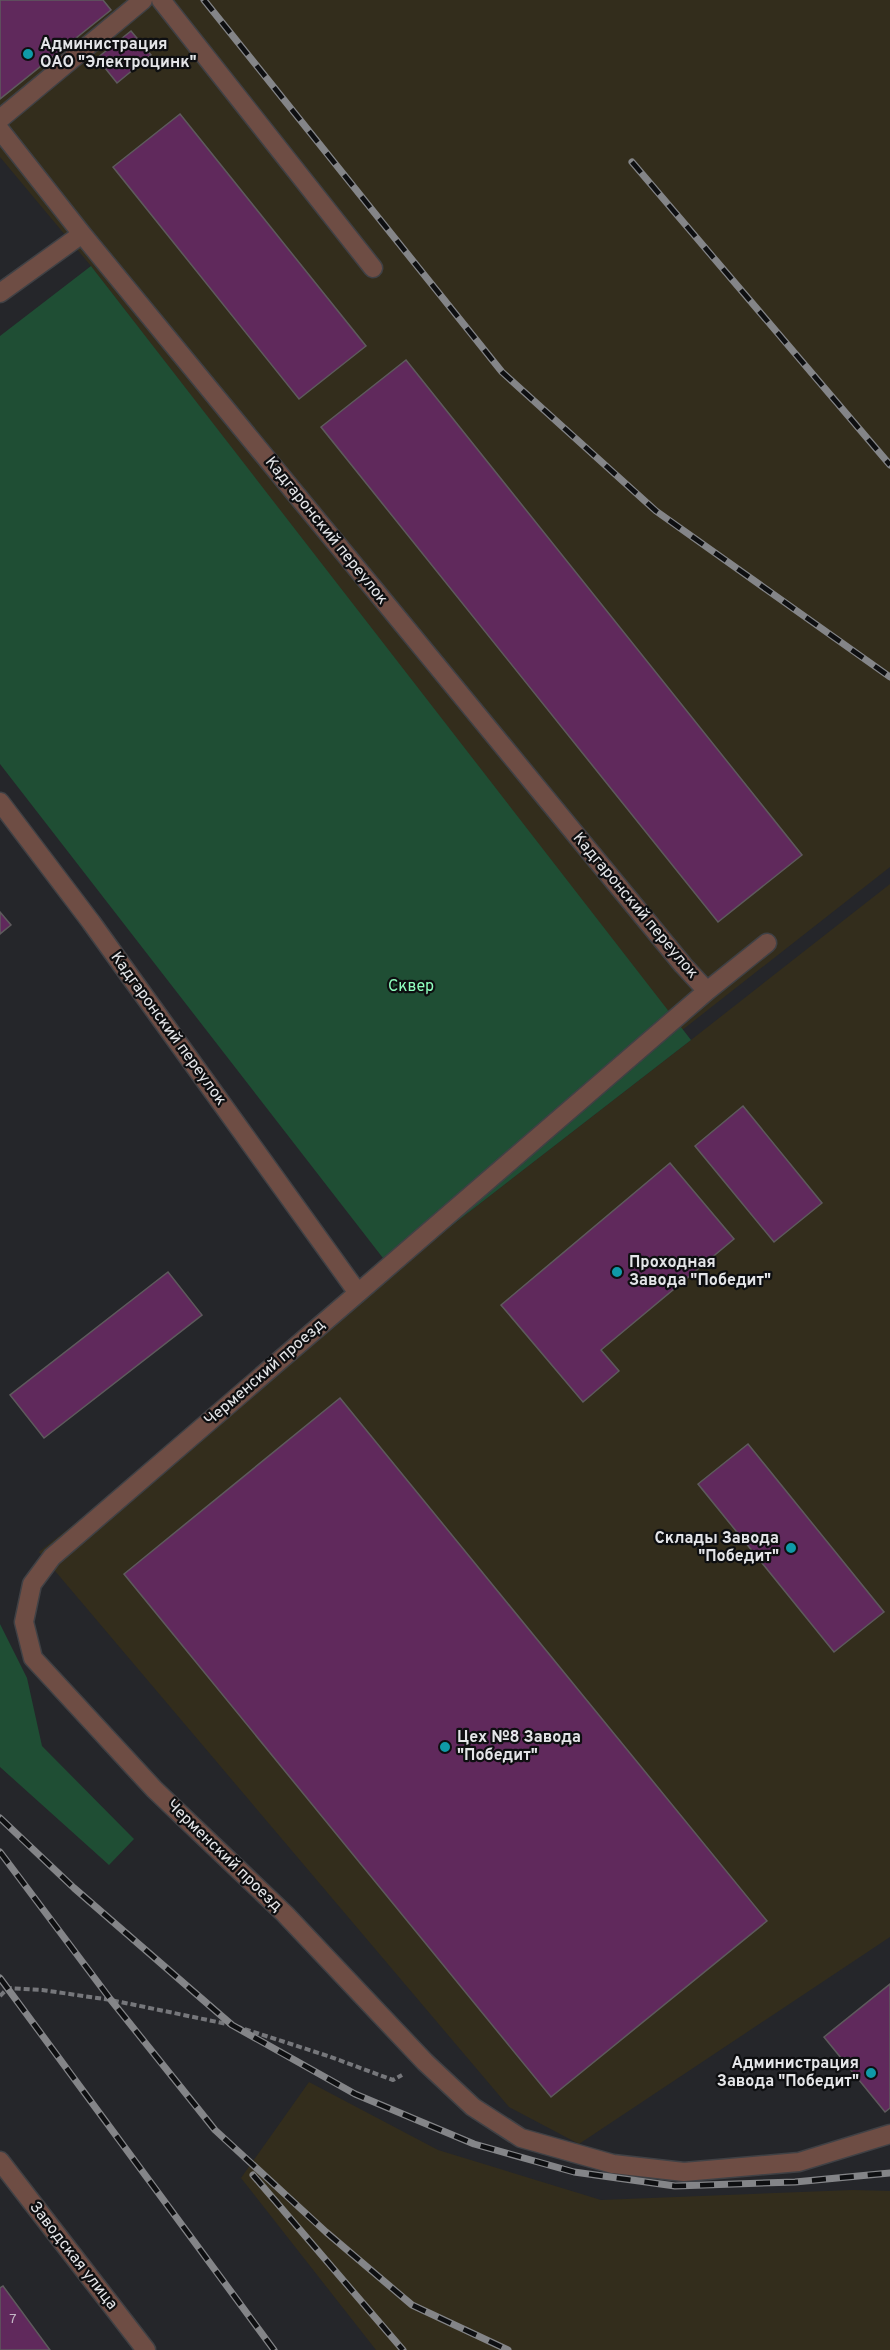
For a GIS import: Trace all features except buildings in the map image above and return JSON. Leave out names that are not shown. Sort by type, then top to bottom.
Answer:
[{"type":"street","points":[[0,119],[143,0]]},
{"type":"street","points":[[161,0],[373,268]]},
{"type":"street","name":"Кадгаронский переулок","points":[[0,130],[82,234],[682,965],[707,991],[358,1293],[98,932],[0,802]]},
{"type":"street","points":[[0,294],[82,234]]},
{"type":"street","points":[[707,991],[767,943]]},
{"type":"street","name":"Черменский проезд","points":[[358,1293],[52,1557],[32,1584],[24,1622],[33,1658],[154,1789],[285,1914],[425,2062],[473,2107],[521,2138],[613,2164],[684,2172],[799,2162],[890,2134]]},
{"type":"street","name":"Заводская улица","points":[[0,2161],[146,2350]]},
{"type":"path","points":[[0,1996],[8,1988],[42,1990],[111,2000],[232,2025],[393,2080],[425,2062]]},
{"type":"shaded area","points":[[0,0],[890,0],[890,867],[681,1031],[91,266],[0,157]]},
{"type":"shaded area","points":[[890,884],[890,1937],[579,2144],[509,2107],[39,1552],[393,1271]]},
{"type":"shaded area","points":[[309,2082],[438,2150],[601,2200],[853,2190],[890,2191],[890,2350],[376,2350],[241,2178]]},
{"type":"green space","name":"Сквер","points":[[91,266],[691,1040],[393,1271],[0,764],[0,336]]},
{"type":"green space","points":[[0,1624],[27,1678],[42,1746],[134,1839],[109,1865],[0,1767]]},
{"type":"railway","points":[[204,0],[502,372],[656,511],[890,677]]},
{"type":"railway","points":[[632,162],[890,465]]},
{"type":"railway","points":[[0,1818],[74,1888],[232,2025],[355,2094],[474,2144],[574,2172],[675,2186],[795,2182],[890,2173]]},
{"type":"railway","points":[[0,1852],[111,2000],[215,2130],[326,2232],[412,2305],[508,2350]]},
{"type":"railway","points":[[0,1978],[274,2350]]},
{"type":"railway","points":[[253,2175],[403,2350]]},
{"type":"place","name":"Администрация ОАО \"Электроцинк\"","points":[[28,54]]},
{"type":"place","name":"Проходная Завода \"Победит\"","points":[[617,1272]]},
{"type":"place","name":"Склады Завода \"Победит\"","points":[[791,1548]]},
{"type":"place","name":"Цех №8 Завода \"Победит\"","points":[[445,1747]]},
{"type":"place","name":"Администрация Завода \"Победит\"","points":[[871,2073]]}]
